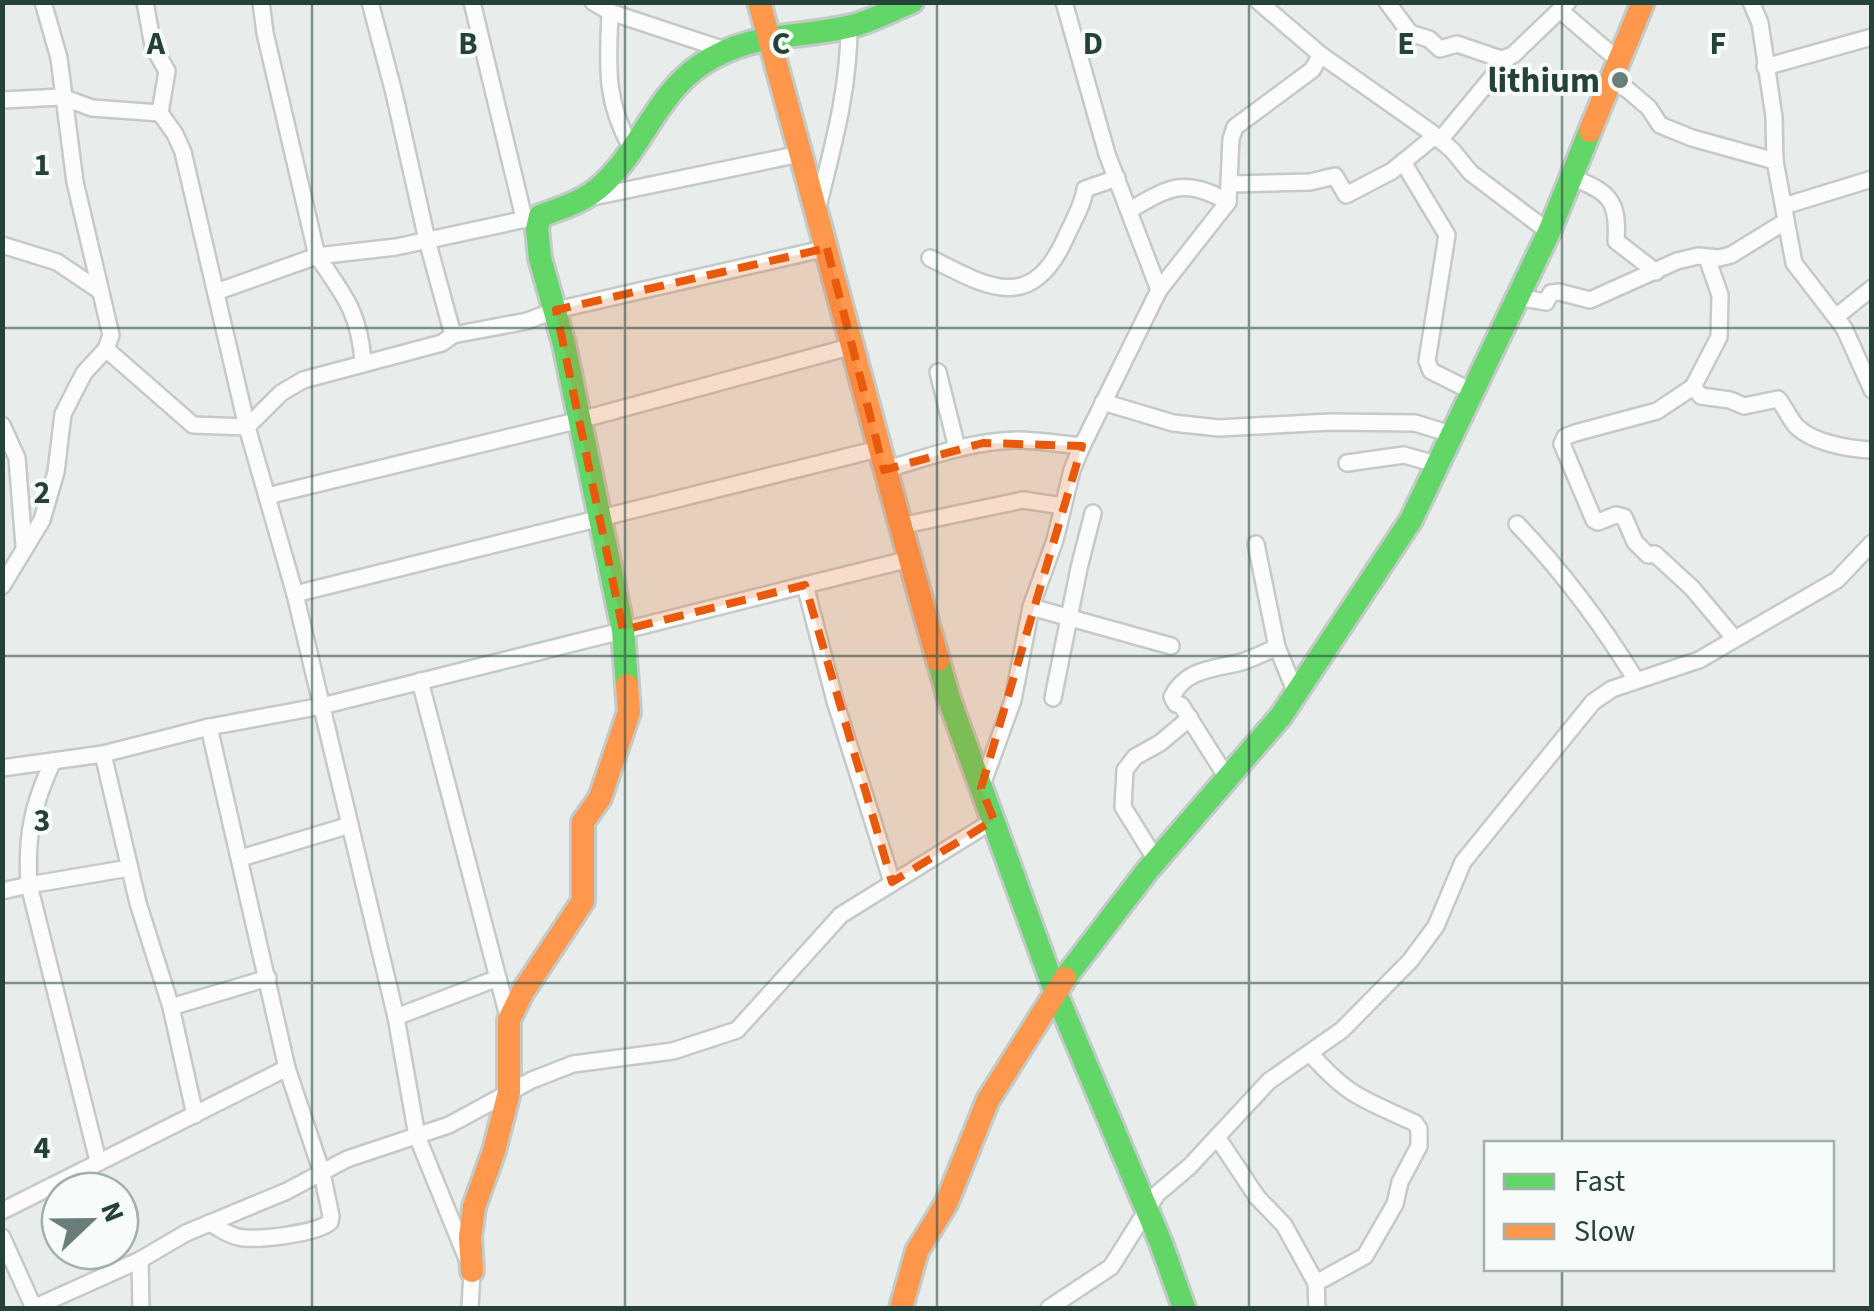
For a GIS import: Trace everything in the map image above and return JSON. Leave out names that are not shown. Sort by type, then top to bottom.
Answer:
[{"type":"street","points":[[2,586],[42,520],[64,414],[84,373],[106,349],[111,335],[75,182],[59,58],[44,2]]},
{"type":"street","points":[[144,2],[153,46],[166,71],[160,113],[176,134],[183,152],[247,427],[294,594],[396,1017],[417,1136],[472,1271]]},
{"type":"street","points":[[262,2],[265,33],[317,256],[352,307],[360,330],[363,361]]},
{"type":"street","points":[[370,2],[453,334]]},
{"type":"street","points":[[472,2],[556,310],[623,630],[629,712],[600,798],[584,822],[582,901],[508,1020]]},
{"type":"street","points":[[594,2],[610,12],[725,50]]},
{"type":"street","points":[[759,2],[881,460],[950,698],[1055,991],[1147,1208],[1184,1308]]},
{"type":"street","points":[[584,199],[604,184],[676,86],[725,50],[768,36],[849,27],[912,2]]},
{"type":"street","points":[[1064,2],[1107,154],[1159,290]]},
{"type":"street","points":[[1386,2],[1410,34],[1429,39],[1440,49],[1462,44],[1508,58]]},
{"type":"street","points":[[901,1308],[917,1251],[946,1204],[988,1100],[1055,991],[1156,860],[1296,693],[1401,537],[1454,435],[1549,232],[1643,2]]},
{"type":"street","points":[[1260,3],[1322,55],[1438,138],[1470,173],[1549,232]]},
{"type":"street","points":[[1757,5],[1774,117],[1776,162],[1794,264],[1837,316],[1872,390]]},
{"type":"street","points":[[1230,184],[1304,183],[1335,176],[1346,195],[1374,182],[1438,138],[1508,58],[1565,7],[1660,125],[1776,162]]},
{"type":"street","points":[[610,12],[608,88],[618,124],[632,147]]},
{"type":"street","points":[[817,211],[845,93],[849,27]]},
{"type":"street","points":[[1766,68],[1872,37]]},
{"type":"street","points":[[981,788],[1013,700],[1030,607],[1056,540],[1082,446],[1159,290],[1228,202],[1235,127],[1312,70],[1322,55]]},
{"type":"street","points":[[2,100],[62,97],[92,108],[160,113]]},
{"type":"street","points":[[216,292],[317,256],[368,252],[427,240],[532,217],[584,199],[800,154]]},
{"type":"street","points":[[1403,162],[1447,235],[1427,362],[1431,372],[1473,392]]},
{"type":"street","points":[[1571,177],[1606,196],[1619,223],[1616,242],[1656,272]]},
{"type":"street","points":[[930,258],[988,286],[1028,283],[1041,277],[1053,262],[1082,204],[1085,189],[1117,178]]},
{"type":"street","points":[[1516,297],[1546,302],[1558,292],[1590,300],[1690,257],[1732,254],[1785,213],[1872,179]]},
{"type":"street","points":[[1130,210],[1170,188],[1191,186],[1228,202]]},
{"type":"street","points":[[2,245],[58,262],[100,291]]},
{"type":"street","points":[[106,349],[194,425],[247,427],[280,393],[302,380],[363,361],[442,342],[453,334],[527,322],[556,310],[827,248]]},
{"type":"street","points":[[1707,258],[1720,296],[1718,337],[1693,386],[1657,412],[1565,437],[1563,452],[1594,520],[1616,515],[1624,518],[1637,545],[1648,555],[1655,554],[1685,581],[1734,638]]},
{"type":"street","points":[[1837,316],[1872,288]]},
{"type":"street","points":[[267,496],[580,420],[853,346]]},
{"type":"street","points":[[938,372],[956,448]]},
{"type":"street","points":[[1693,386],[1701,396],[1744,406],[1778,400],[1807,435],[1848,448],[1872,450]]},
{"type":"street","points":[[1103,402],[1173,423],[1219,428],[1330,422],[1415,423],[1454,435]]},
{"type":"street","points":[[2,424],[17,458],[24,546]]},
{"type":"street","points":[[294,594],[600,519],[881,460],[1022,440],[1082,446]]},
{"type":"street","points":[[1347,463],[1404,455],[1439,465]]},
{"type":"street","points":[[900,526],[1024,500],[1064,506]]},
{"type":"street","points":[[1053,698],[1094,513]]},
{"type":"street","points":[[1517,524],[1559,568],[1603,626],[1636,680]]},
{"type":"street","points":[[1049,1308],[1111,1267],[1147,1208],[1269,1082],[1342,1030],[1424,944],[1436,926],[1463,862],[1580,715],[1612,689],[1695,662],[1837,580],[1872,543]]},
{"type":"street","points":[[1256,544],[1277,647],[1296,693]]},
{"type":"street","points":[[2,768],[103,754],[209,727],[322,706],[910,559]]},
{"type":"street","points":[[805,585],[835,701],[892,882]]},
{"type":"street","points":[[1030,607],[1171,646]]},
{"type":"street","points":[[1226,776],[1172,696],[1188,677],[1245,661],[1277,647]]},
{"type":"street","points":[[420,681],[508,1020],[510,1092],[474,1207],[470,1308]]},
{"type":"street","points":[[1156,860],[1123,807],[1125,770],[1135,757],[1160,744],[1190,718]]},
{"type":"street","points":[[209,727],[287,1068],[322,1173],[330,1216],[330,1222],[320,1230],[294,1235],[238,1237],[209,1223]]},
{"type":"street","points":[[103,754],[129,868],[172,1006],[195,1115]]},
{"type":"street","points":[[53,761],[40,789],[26,841],[29,885],[98,1162]]},
{"type":"street","points":[[141,1308],[140,1260],[209,1223],[288,1191],[348,1159],[449,1125],[573,1064],[673,1050],[737,1030],[840,915],[994,820]]},
{"type":"street","points":[[240,858],[350,824]]},
{"type":"street","points":[[2,891],[129,868]]},
{"type":"street","points":[[172,1006],[268,978]]},
{"type":"street","points":[[396,1017],[498,978]]},
{"type":"street","points":[[1310,1052],[1344,1090],[1416,1123],[1420,1135],[1400,1182],[1396,1204],[1365,1256],[1316,1283]]},
{"type":"street","points":[[2,1211],[287,1068]]},
{"type":"street","points":[[1217,1137],[1258,1197],[1284,1225],[1316,1283],[1317,1308]]},
{"type":"street","points":[[2,1237],[34,1308],[116,1271]]},
{"type":"highlighted area","points":[[827,248],[884,470],[983,443],[1082,446],[981,788],[994,820],[892,882],[805,585],[623,630],[556,310]]},
{"type":"traffic: fast","points":[[627,685],[623,630],[564,344],[540,258],[540,216],[581,200],[602,185],[671,92],[717,55],[771,38],[855,25],[912,2]]},
{"type":"traffic: fast","points":[[1065,978],[1147,871],[1281,716],[1411,520],[1549,232],[1590,131]]},
{"type":"traffic: fast","points":[[938,660],[1055,991],[1161,1243],[1184,1308]]},
{"type":"traffic: slow","points":[[759,2],[938,660]]},
{"type":"traffic: slow","points":[[1590,131],[1643,2]]},
{"type":"traffic: slow","points":[[472,1271],[470,1237],[474,1207],[509,1092],[509,1020],[522,993],[583,901],[583,822],[600,798],[629,712],[627,685]]},
{"type":"traffic: slow","points":[[901,1308],[917,1251],[946,1204],[988,1100],[1065,978]]},
{"type":"place","name":"lithium","points":[[1620,80]]}]
